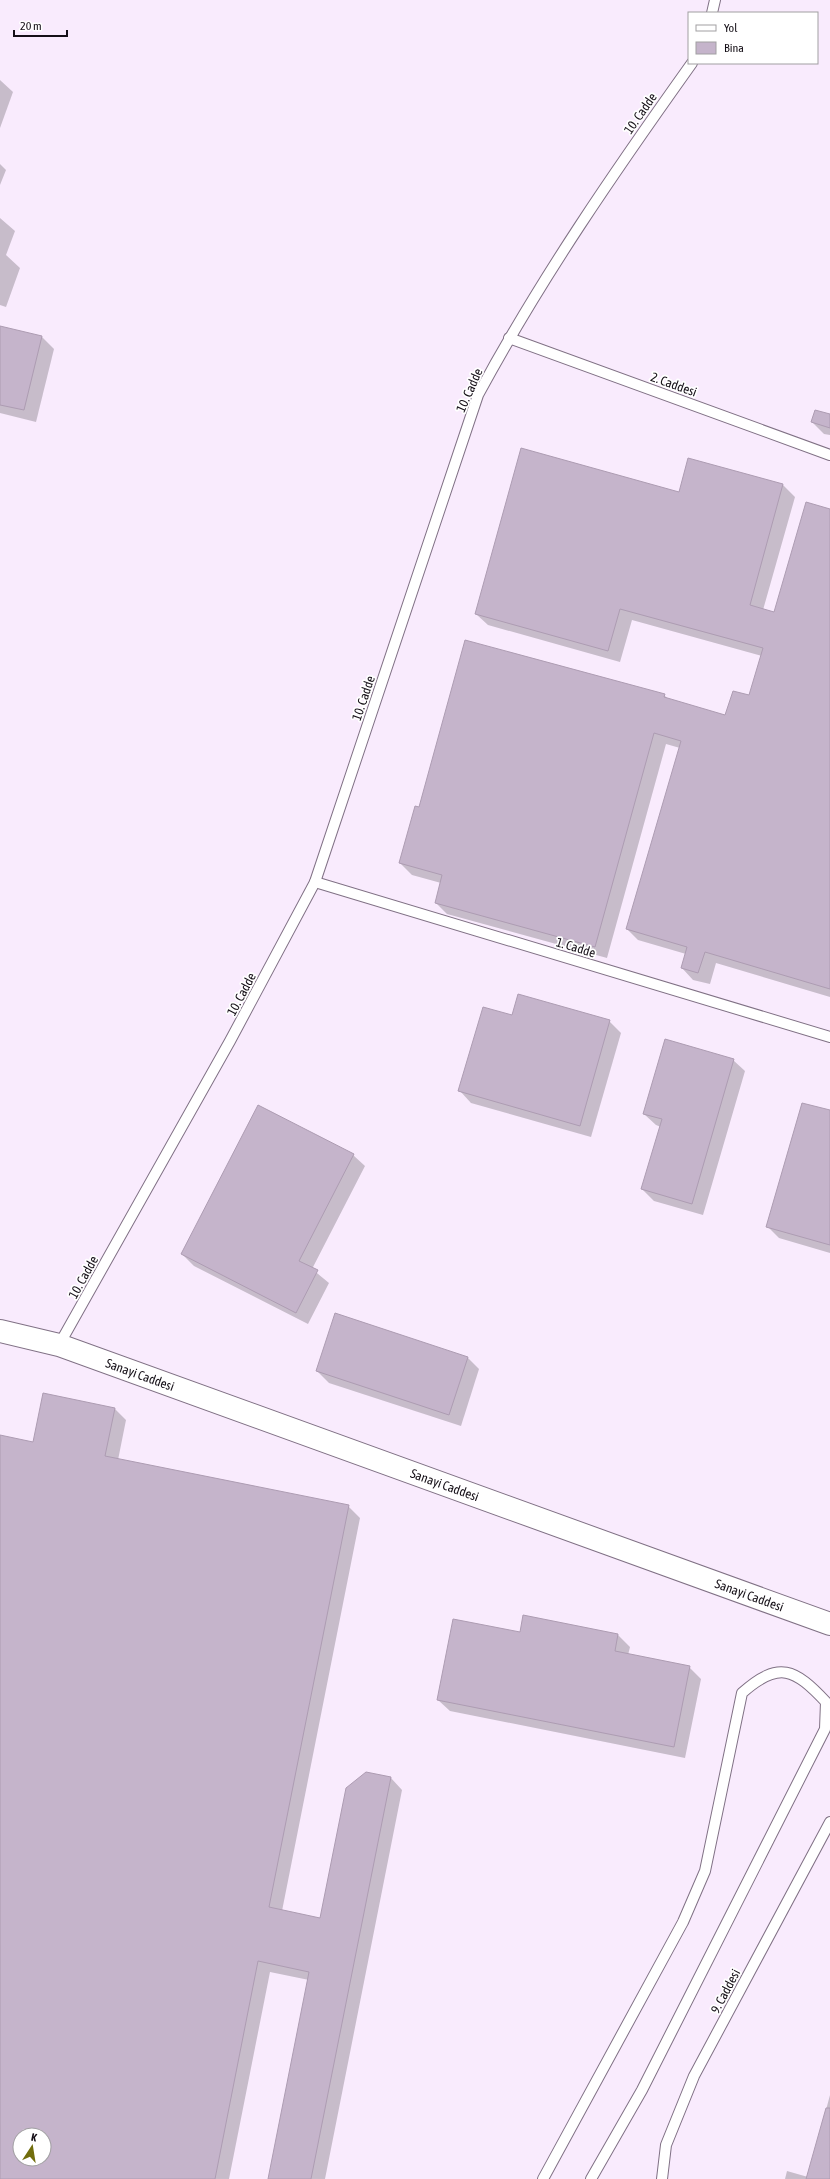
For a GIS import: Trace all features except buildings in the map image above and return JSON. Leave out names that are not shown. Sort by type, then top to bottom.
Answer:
[{"type":"street","name":"Sanayi Caddesi","points":[[0,1331],[59,1345],[830,1624]]},
{"type":"lane","points":[[712,12],[715,0]]},
{"type":"lane","name":"10. Cadde","points":[[59,1345],[230,1041],[315,882],[478,395],[509,338],[597,198],[691,64]]},
{"type":"lane","name":"2. Caddesi","points":[[509,338],[830,455]]},
{"type":"lane","name":"1. Cadde","points":[[315,882],[830,1037]]},
{"type":"lane","points":[[543,2179],[683,1922],[705,1870],[742,1693],[759,1678],[784,1671],[807,1682],[826,1702],[825,1729],[642,2090],[591,2179]]},
{"type":"lane","name":"9. Caddesi","points":[[662,2179],[666,2145],[694,2076],[830,1822]]}]
